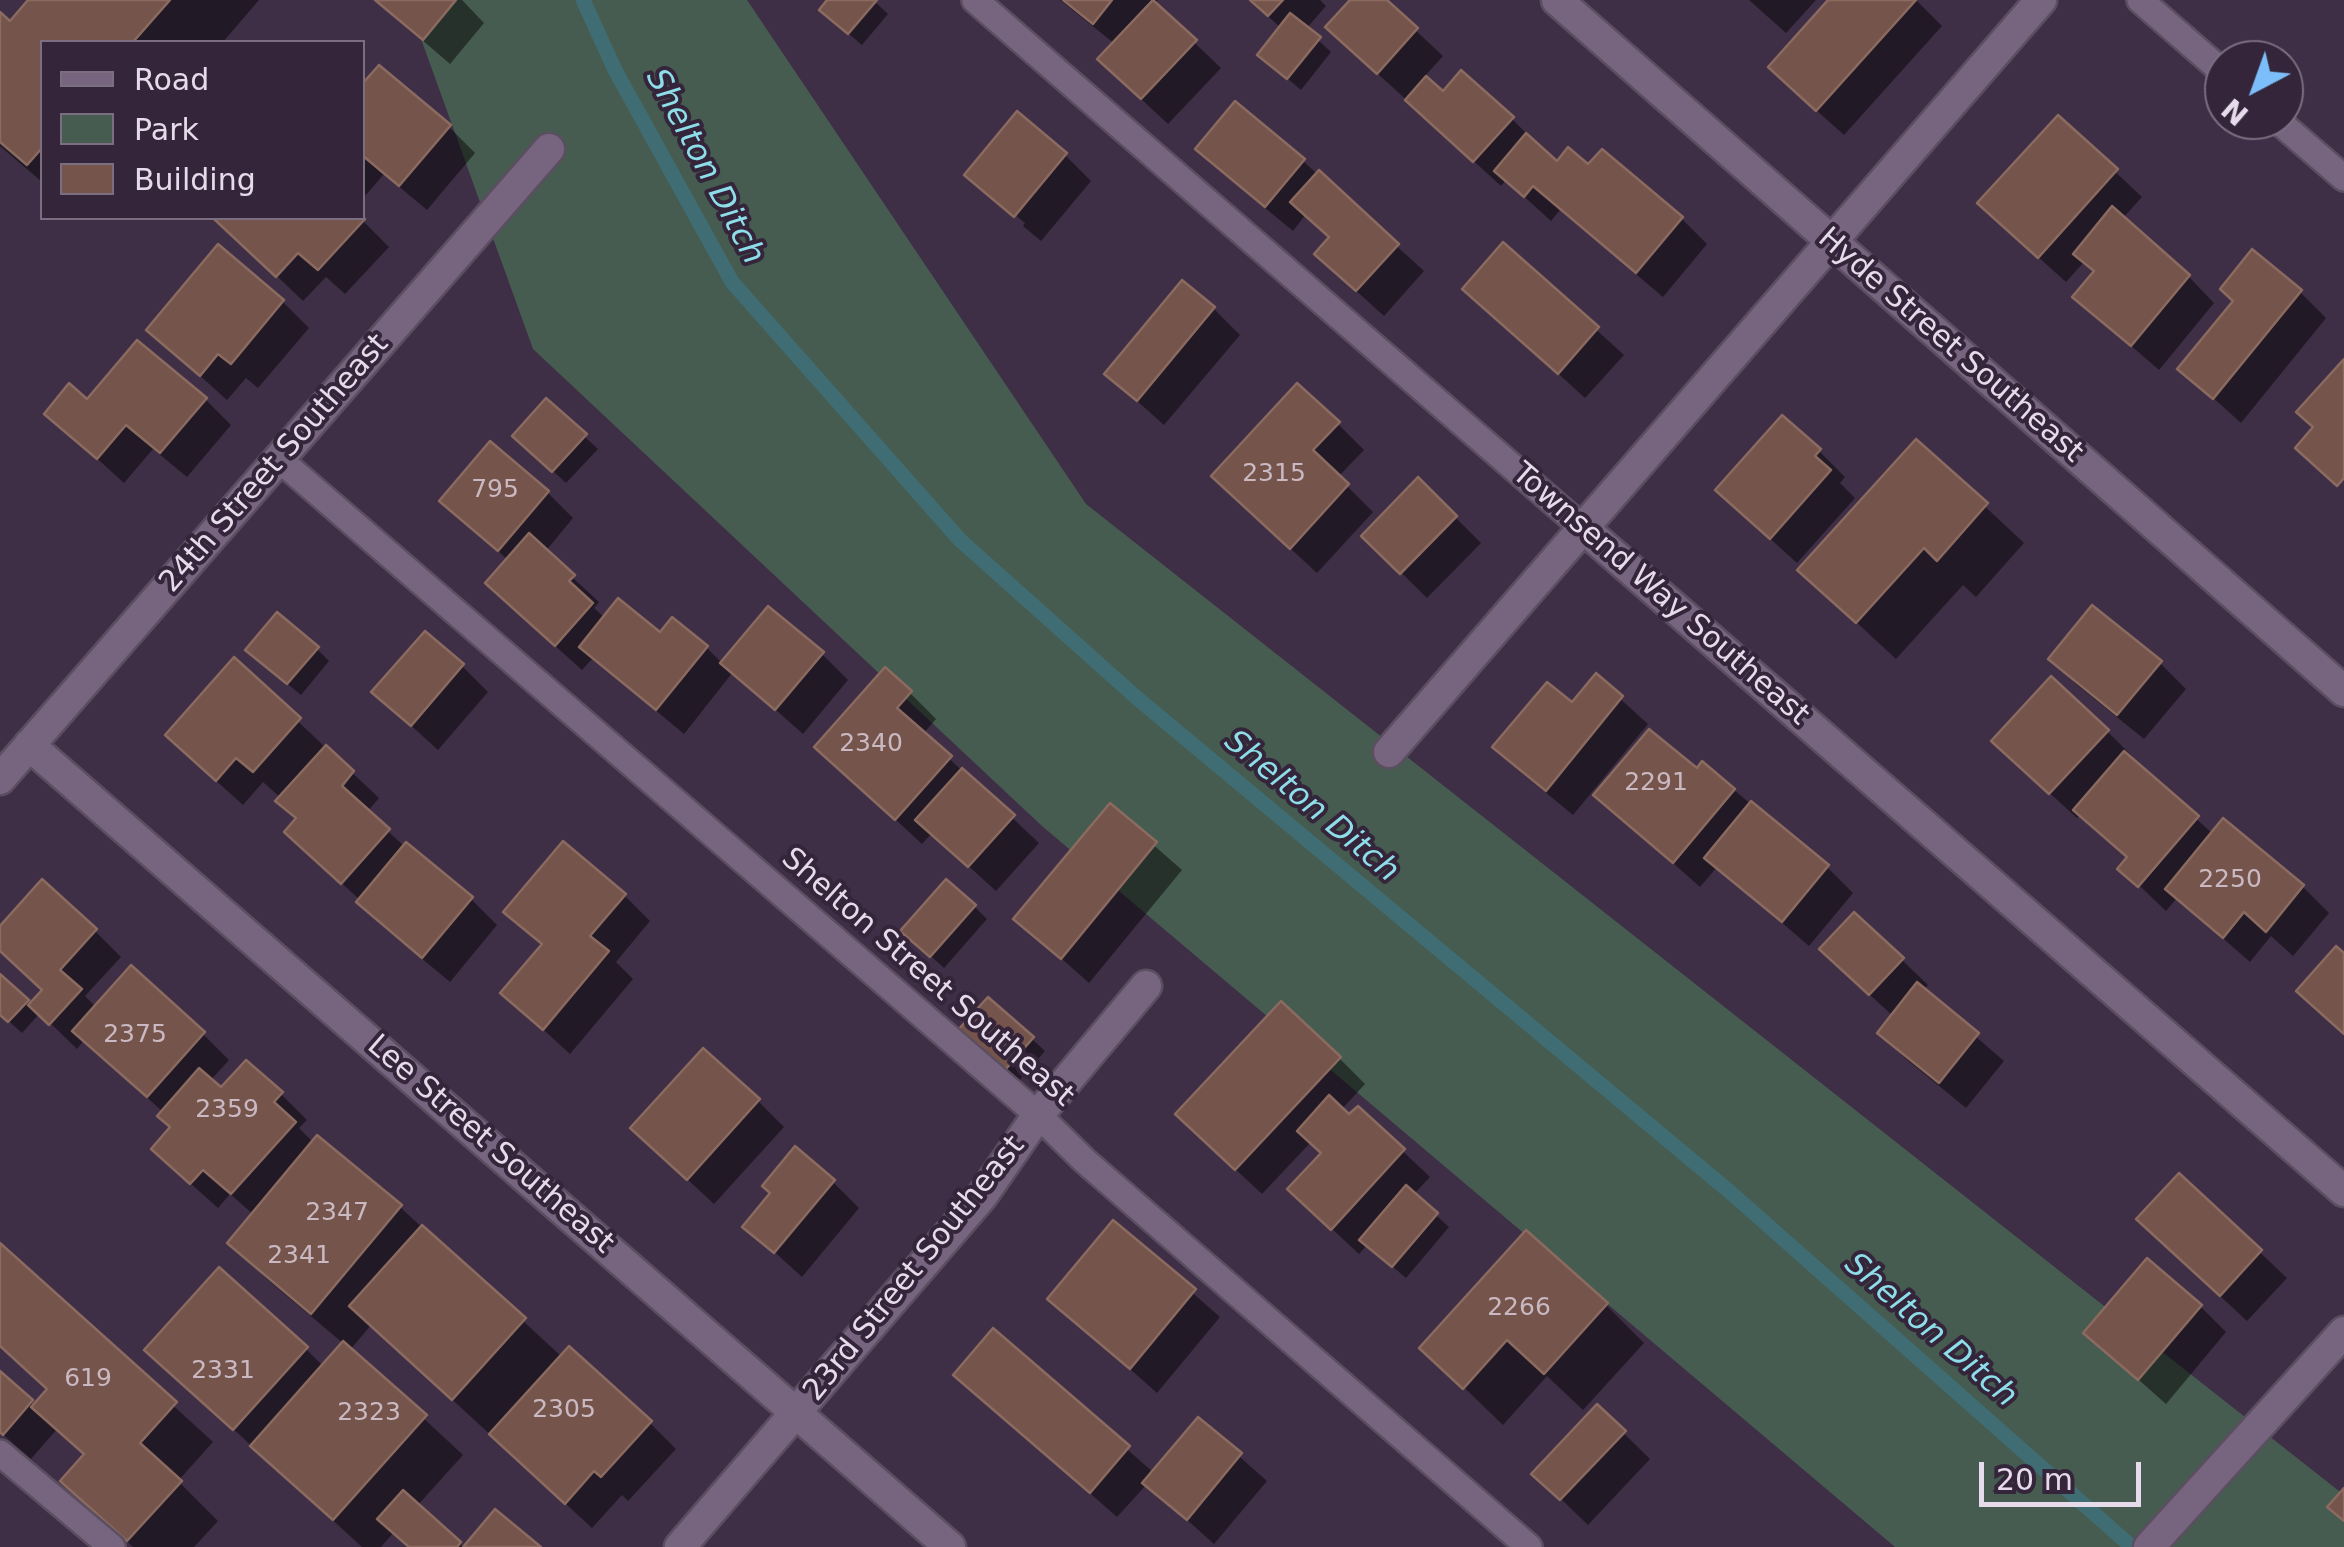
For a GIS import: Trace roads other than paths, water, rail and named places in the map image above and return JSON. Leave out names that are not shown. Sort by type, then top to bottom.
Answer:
[{"type":"street","name":"Hyde Street Southeast","points":[[1557,0],[2344,691]]},
{"type":"street","points":[[1388,752],[2042,0]]},
{"type":"street","name":"24th Street Southeast","points":[[0,778],[548,149]]},
{"type":"street","name":"Townsend Way Southeast","points":[[1583,528],[2344,1190]]},
{"type":"street","name":"Lee Street Southeast","points":[[29,745],[950,1547]]},
{"type":"street","name":"23rd Street Southeast","points":[[680,1547],[982,1196],[1038,1116],[1146,986]]},
{"type":"street","points":[[2149,1547],[2344,1332]]},
{"type":"lane","name":"Townsend Way Southeast","points":[[974,0],[1583,528]]},
{"type":"lane","points":[[2140,0],[2204,56]]},
{"type":"lane","points":[[2300,140],[2344,178]]},
{"type":"lane","name":"Shelton Street Southeast","points":[[280,460],[1529,1547]]},
{"type":"lane","points":[[0,1454],[112,1547]]},
{"type":"waterway","name":"Shelton Ditch","points":[[583,0],[615,70],[732,282],[960,540],[1137,698],[1730,1192],[2132,1547]]}]
